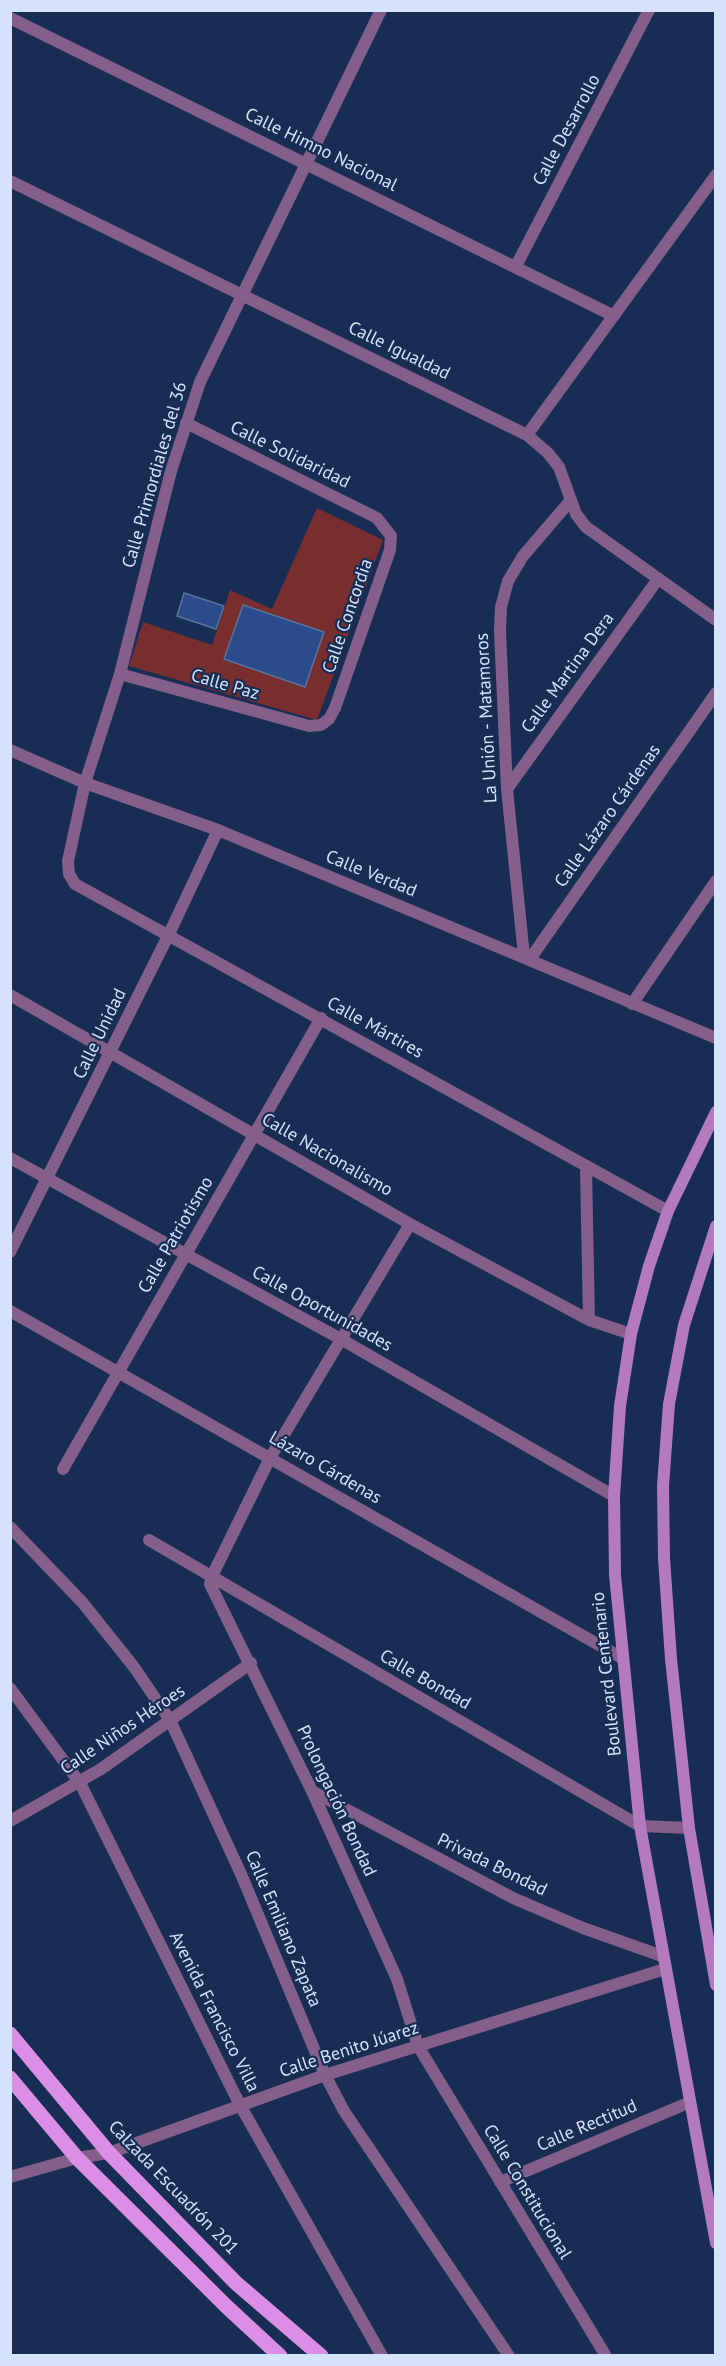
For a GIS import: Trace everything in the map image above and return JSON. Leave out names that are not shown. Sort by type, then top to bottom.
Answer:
[{"type":"main road","name":"Boulevard Centenario","points":[[716,1112],[668,1211],[649,1266],[631,1334],[620,1406],[614,1496],[615,1575],[640,1826],[688,2103],[716,2243]]},
{"type":"main road","points":[[716,1226],[684,1325],[669,1404],[663,1486],[664,1558],[671,1659],[689,1828],[716,1985]]},
{"type":"main road","name":"Calzada Escuadrón 201","points":[[10,2034],[109,2153],[236,2283],[321,2355]]},
{"type":"main road","points":[[10,2078],[77,2158],[280,2355]]},
{"type":"street","name":"Calle Primordiales del 36","points":[[69,874],[68,861],[85,783],[120,674],[156,528],[200,382],[244,297],[381,10]]},
{"type":"street","name":"Calle Desarrollo","points":[[516,267],[649,10]]},
{"type":"street","name":"Calle Himno Nacional","points":[[10,18],[308,163],[614,316]]},
{"type":"street","points":[[528,435],[716,175]]},
{"type":"street","name":"Calle Igualdad","points":[[10,181],[528,435],[548,453],[559,467],[571,500],[586,527],[716,620]]},
{"type":"street","name":"Calle Solidaridad","points":[[186,423],[377,518]]},
{"type":"street","name":"La Unión - Matamoros","points":[[527,957],[507,789],[501,607],[508,581],[523,556],[571,500]]},
{"type":"street","name":"Calle Concordia","points":[[321,725],[335,708],[390,550],[391,536],[377,518]]},
{"type":"street","name":"Calle Martina Dera","points":[[507,789],[658,579]]},
{"type":"street","name":"Calle Paz","points":[[120,674],[309,726],[321,725]]},
{"type":"street","name":"Calle Lázaro Cárdenas","points":[[527,957],[716,693]]},
{"type":"street","name":"Calle Verdad","points":[[10,750],[85,783],[218,830],[527,957],[632,1004],[716,1038]]},
{"type":"street","name":"Calle Unidad","points":[[10,1252],[49,1179],[218,830]]},
{"type":"street","name":"Calle Mártires","points":[[69,874],[75,884],[321,1018],[586,1168],[668,1211]]},
{"type":"street","points":[[632,1004],[716,881]]},
{"type":"street","name":"Calle Nacionalismo","points":[[10,995],[411,1224],[589,1320],[631,1334]]},
{"type":"street","name":"Calle Patriotismo","points":[[63,1469],[321,1018]]},
{"type":"street","name":"Calle Oportunidades","points":[[10,1158],[339,1338],[614,1496]]},
{"type":"street","points":[[586,1168],[589,1320]]},
{"type":"street","points":[[212,1576],[270,1458],[339,1338],[411,1224]]},
{"type":"street","name":"Lázaro Cárdenas","points":[[10,1311],[622,1658]]},
{"type":"street","name":"Calle Emiliano Zapata","points":[[10,1527],[82,1602],[134,1667],[171,1720],[241,1874],[325,2075],[344,2111],[509,2355]]},
{"type":"street","name":"Calle Bondad","points":[[149,1540],[640,1826],[689,1828]]},
{"type":"street","name":"Prolongación Bondad","points":[[212,1576],[212,1592],[251,1663],[397,1979],[418,2046]]},
{"type":"street","name":"Calle Niños Héroes","points":[[10,1821],[80,1783],[251,1663]]},
{"type":"street","name":"Avenida Francisco Villa","points":[[10,1688],[80,1783],[240,2104],[382,2355]]},
{"type":"street","name":"Privada Bondad","points":[[312,1791],[513,1898],[583,1928],[662,1956]]},
{"type":"street","name":"Calle Benito Júarez","points":[[10,2177],[77,2158],[109,2153],[325,2075],[665,1969]]},
{"type":"street","name":"Calle Constitucional","points":[[418,2046],[606,2355]]},
{"type":"street","name":"Calle Rectitud","points":[[500,2182],[688,2103]]},
{"type":"shaded area","points":[[317,508],[383,540],[317,720],[129,666],[143,622],[212,645],[230,590],[272,609]]},
{"type":"building","points":[[184,593],[224,606],[216,629],[177,616]]},
{"type":"building","points":[[243,605],[324,632],[305,687],[224,659]]}]
